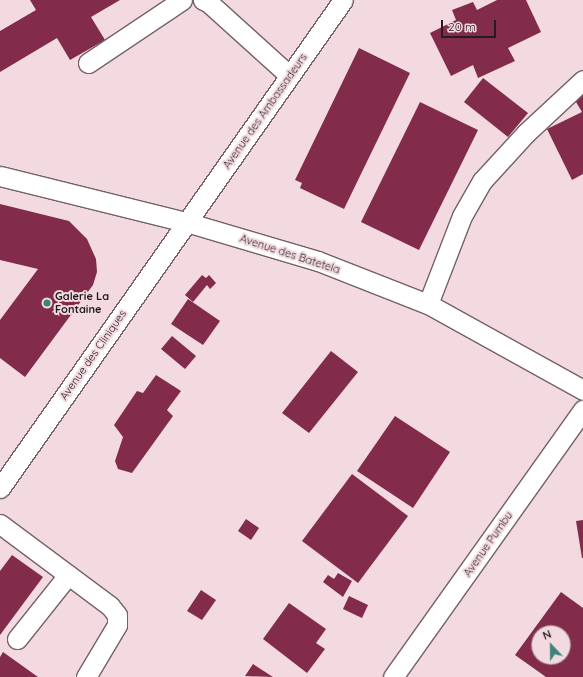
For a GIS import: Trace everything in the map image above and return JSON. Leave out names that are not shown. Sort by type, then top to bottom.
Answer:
[{"type":"street","points":[[88,63],[182,0]]},
{"type":"street","points":[[203,0],[208,2],[290,76]]},
{"type":"street","name":"Avenue des Ambassadeurs","points":[[186,222],[344,0]]},
{"type":"street","points":[[428,304],[462,216],[482,182],[526,133],[583,80]]},
{"type":"street","name":"Avenue des Batetela","points":[[0,176],[186,222],[318,261],[428,304],[583,390]]},
{"type":"street","name":"Avenue des Cliniques","points":[[0,488],[186,222]]},
{"type":"street","name":"Avenue Pumbu","points":[[393,677],[583,410]]},
{"type":"street","points":[[0,524],[110,606],[117,615],[117,625],[86,677]]},
{"type":"street","points":[[17,639],[68,575]]},
{"type":"building","points":[[30,0],[120,0],[91,17],[105,40],[70,60],[57,38],[0,72],[0,31],[36,10]]},
{"type":"building","points":[[497,0],[526,0],[541,32],[508,48],[515,61],[478,78],[473,65],[451,76],[430,33],[456,20],[452,10],[473,2],[477,10]]},
{"type":"building","points":[[359,48],[410,73],[344,209],[300,188],[302,183],[295,180]]},
{"type":"building","points":[[483,78],[528,113],[508,137],[464,102]]},
{"type":"building","points":[[583,92],[583,174],[572,180],[547,129],[582,112],[573,97]]},
{"type":"building","points":[[420,102],[478,130],[419,250],[361,222]]},
{"type":"building","name":"Galerie La Fontaine","points":[[0,204],[69,221],[87,239],[96,259],[97,272],[93,285],[25,377],[0,358],[0,320],[38,269],[0,260]]},
{"type":"building","points":[[202,275],[206,278],[209,275],[216,283],[210,289],[207,285],[193,302],[185,295]]},
{"type":"building","points":[[188,299],[220,321],[203,345],[171,324]]},
{"type":"building","points":[[172,336],[196,356],[185,369],[161,349]]},
{"type":"building","points":[[331,351],[358,372],[309,433],[282,413]]},
{"type":"building","points":[[156,375],[181,391],[167,410],[173,416],[132,473],[118,469],[115,461],[123,437],[114,425],[137,391],[143,393]]},
{"type":"building","points":[[395,416],[450,452],[413,508],[357,471]]},
{"type":"building","points":[[352,474],[408,516],[358,583],[302,541]]},
{"type":"building","points":[[246,519],[259,528],[251,540],[238,531]]},
{"type":"building","points":[[583,520],[583,558],[582,558],[576,521]]},
{"type":"building","points":[[12,555],[43,577],[0,635],[0,571]]},
{"type":"building","points":[[338,573],[352,581],[343,597],[323,582],[328,575],[334,579]]},
{"type":"building","points":[[201,590],[216,600],[202,620],[187,611]]},
{"type":"building","points":[[561,592],[583,608],[583,677],[546,677],[515,655],[531,633],[531,665],[571,665],[571,625],[537,625]]},
{"type":"building","points":[[349,596],[368,605],[362,618],[343,609]]},
{"type":"building","points":[[289,603],[326,629],[316,643],[325,649],[307,673],[263,639]]},
{"type":"building","points":[[3,652],[38,677],[0,677],[0,657]]},
{"type":"building","points":[[253,664],[273,677],[245,676]]},
{"type":"place","name":"Galerie La Fontaine","points":[[47,303]]}]
